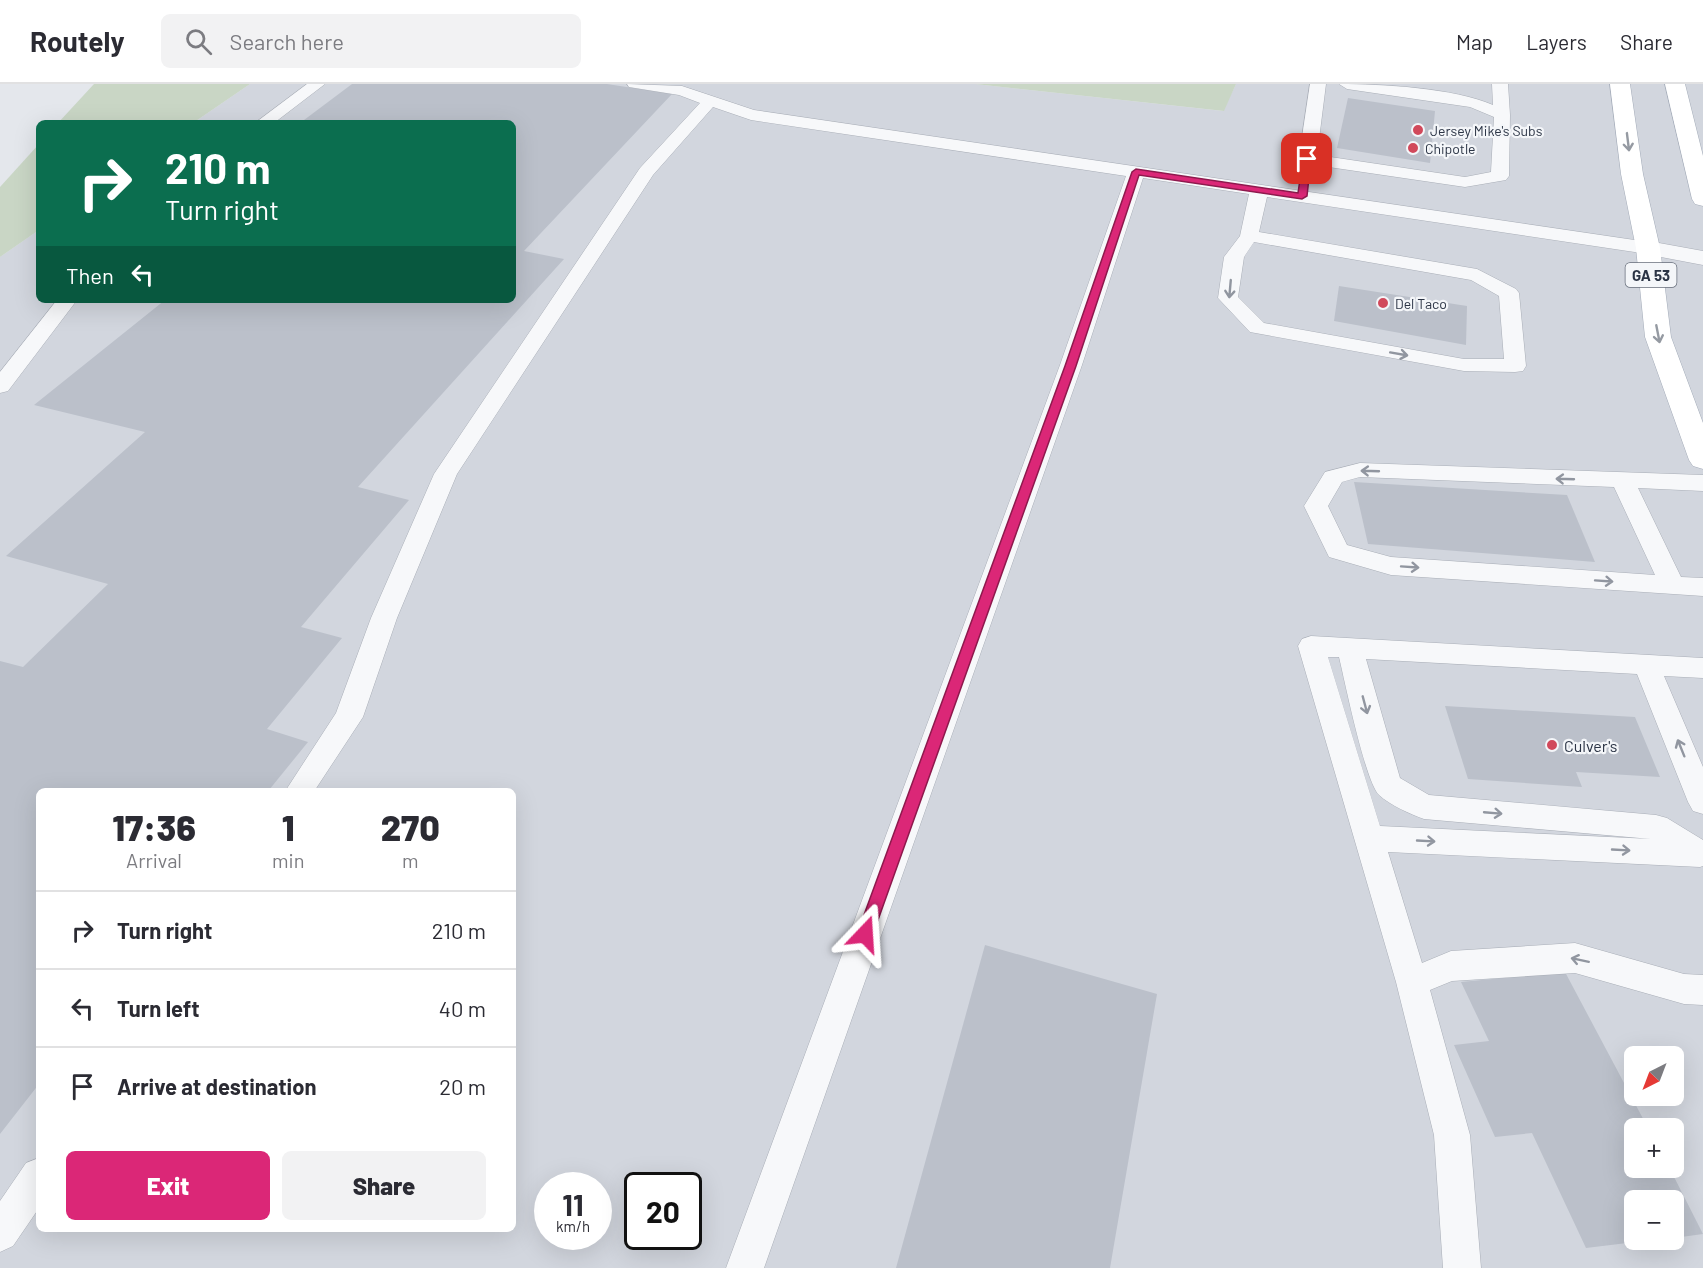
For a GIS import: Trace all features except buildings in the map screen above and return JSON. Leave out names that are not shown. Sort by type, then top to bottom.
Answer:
[{"type":"main road","name":"GA 53","points":[[1620,84],[1632,174],[1648,248],[1658,337],[1703,460]]},
{"type":"main road","points":[[1675,84],[1702,191]]},
{"type":"street","points":[[1648,248],[1703,258]]},
{"type":"lane","points":[[267,120],[317,84]]},
{"type":"lane","points":[[635,84],[682,91],[751,115],[1648,248]]},
{"type":"lane","points":[[1302,196],[1318,84]]},
{"type":"lane","points":[[1347,84],[1474,103],[1502,115]]},
{"type":"lane","points":[[1307,159],[1465,182],[1500,176],[1502,115],[1500,84]]},
{"type":"lane","points":[[301,788],[349,717],[384,618],[446,474],[646,172],[710,101]]},
{"type":"lane","points":[[745,1268],[1071,366],[1136,172]]},
{"type":"lane","points":[[1249,236],[1477,275],[1509,293],[1515,366],[1464,365],[1257,328],[1228,298],[1234,257],[1249,236],[1259,190]]},
{"type":"lane","points":[[0,386],[65,303]]},
{"type":"lane","points":[[1703,483],[1360,470],[1334,477],[1316,506],[1338,551],[1391,566],[1703,587]]},
{"type":"lane","points":[[1623,481],[1672,585]]},
{"type":"lane","points":[[1462,1268],[1452,1135],[1412,982],[1311,646],[1703,668]]},
{"type":"lane","points":[[1350,649],[1382,771],[1389,786],[1424,807],[1656,827],[1702,854]]},
{"type":"lane","points":[[1646,664],[1703,802]]},
{"type":"lane","points":[[1367,838],[1702,854]]},
{"type":"lane","points":[[1412,982],[1451,966],[1575,958],[1636,977],[1684,989],[1703,990]]},
{"type":"lane","points":[[0,1233],[36,1180]]},
{"type":"shaded area","points":[[250,84],[975,84],[1223,111],[1236,84],[1703,84],[1703,1268],[0,1268],[0,257],[36,232],[36,303],[516,303],[516,120],[197,120]]},
{"type":"green space","points":[[94,84],[250,84],[197,120],[61,120]]},
{"type":"green space","points":[[975,84],[1236,84],[1224,111]]},
{"type":"green space","points":[[36,147],[36,232],[0,257],[0,187]]},
{"type":"place","name":"Jersey Mike's Subs","points":[[1418,130]]},
{"type":"place","name":"Chipotle","points":[[1413,148]]},
{"type":"place","name":"Del Taco","points":[[1383,303]]},
{"type":"place","name":"Culver's","points":[[1552,745]]},
{"type":"route","points":[[865,934],[1071,366],[1136,172],[1302,196],[1307,159]]}]
